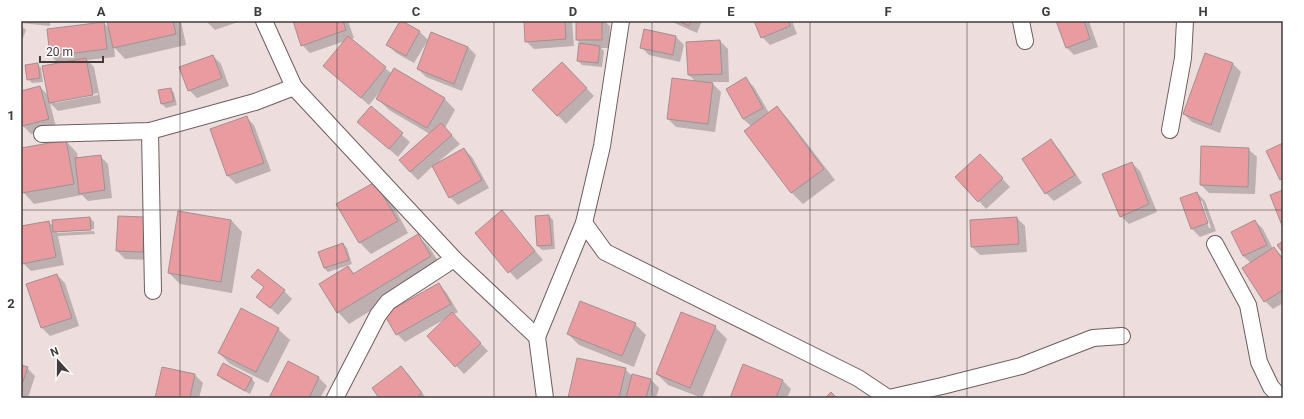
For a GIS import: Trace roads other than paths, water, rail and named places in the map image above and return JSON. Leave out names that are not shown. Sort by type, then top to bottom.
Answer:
[{"type":"street","points":[[264,21],[294,87],[454,259],[537,337]]},
{"type":"street","points":[[545,398],[537,337],[584,223],[602,146],[621,21]]},
{"type":"street","points":[[1021,21],[1025,41]]},
{"type":"street","points":[[1170,130],[1183,58],[1185,21]]},
{"type":"street","points":[[42,134],[150,131],[255,102],[294,87]]},
{"type":"street","points":[[150,131],[153,291]]},
{"type":"street","points":[[584,223],[605,252],[858,378],[888,398],[1021,366],[1093,338],[1122,336]]},
{"type":"street","points":[[1215,244],[1248,305],[1259,362],[1271,387],[1280,398]]},
{"type":"street","points":[[335,398],[378,315],[388,302],[454,259]]}]
